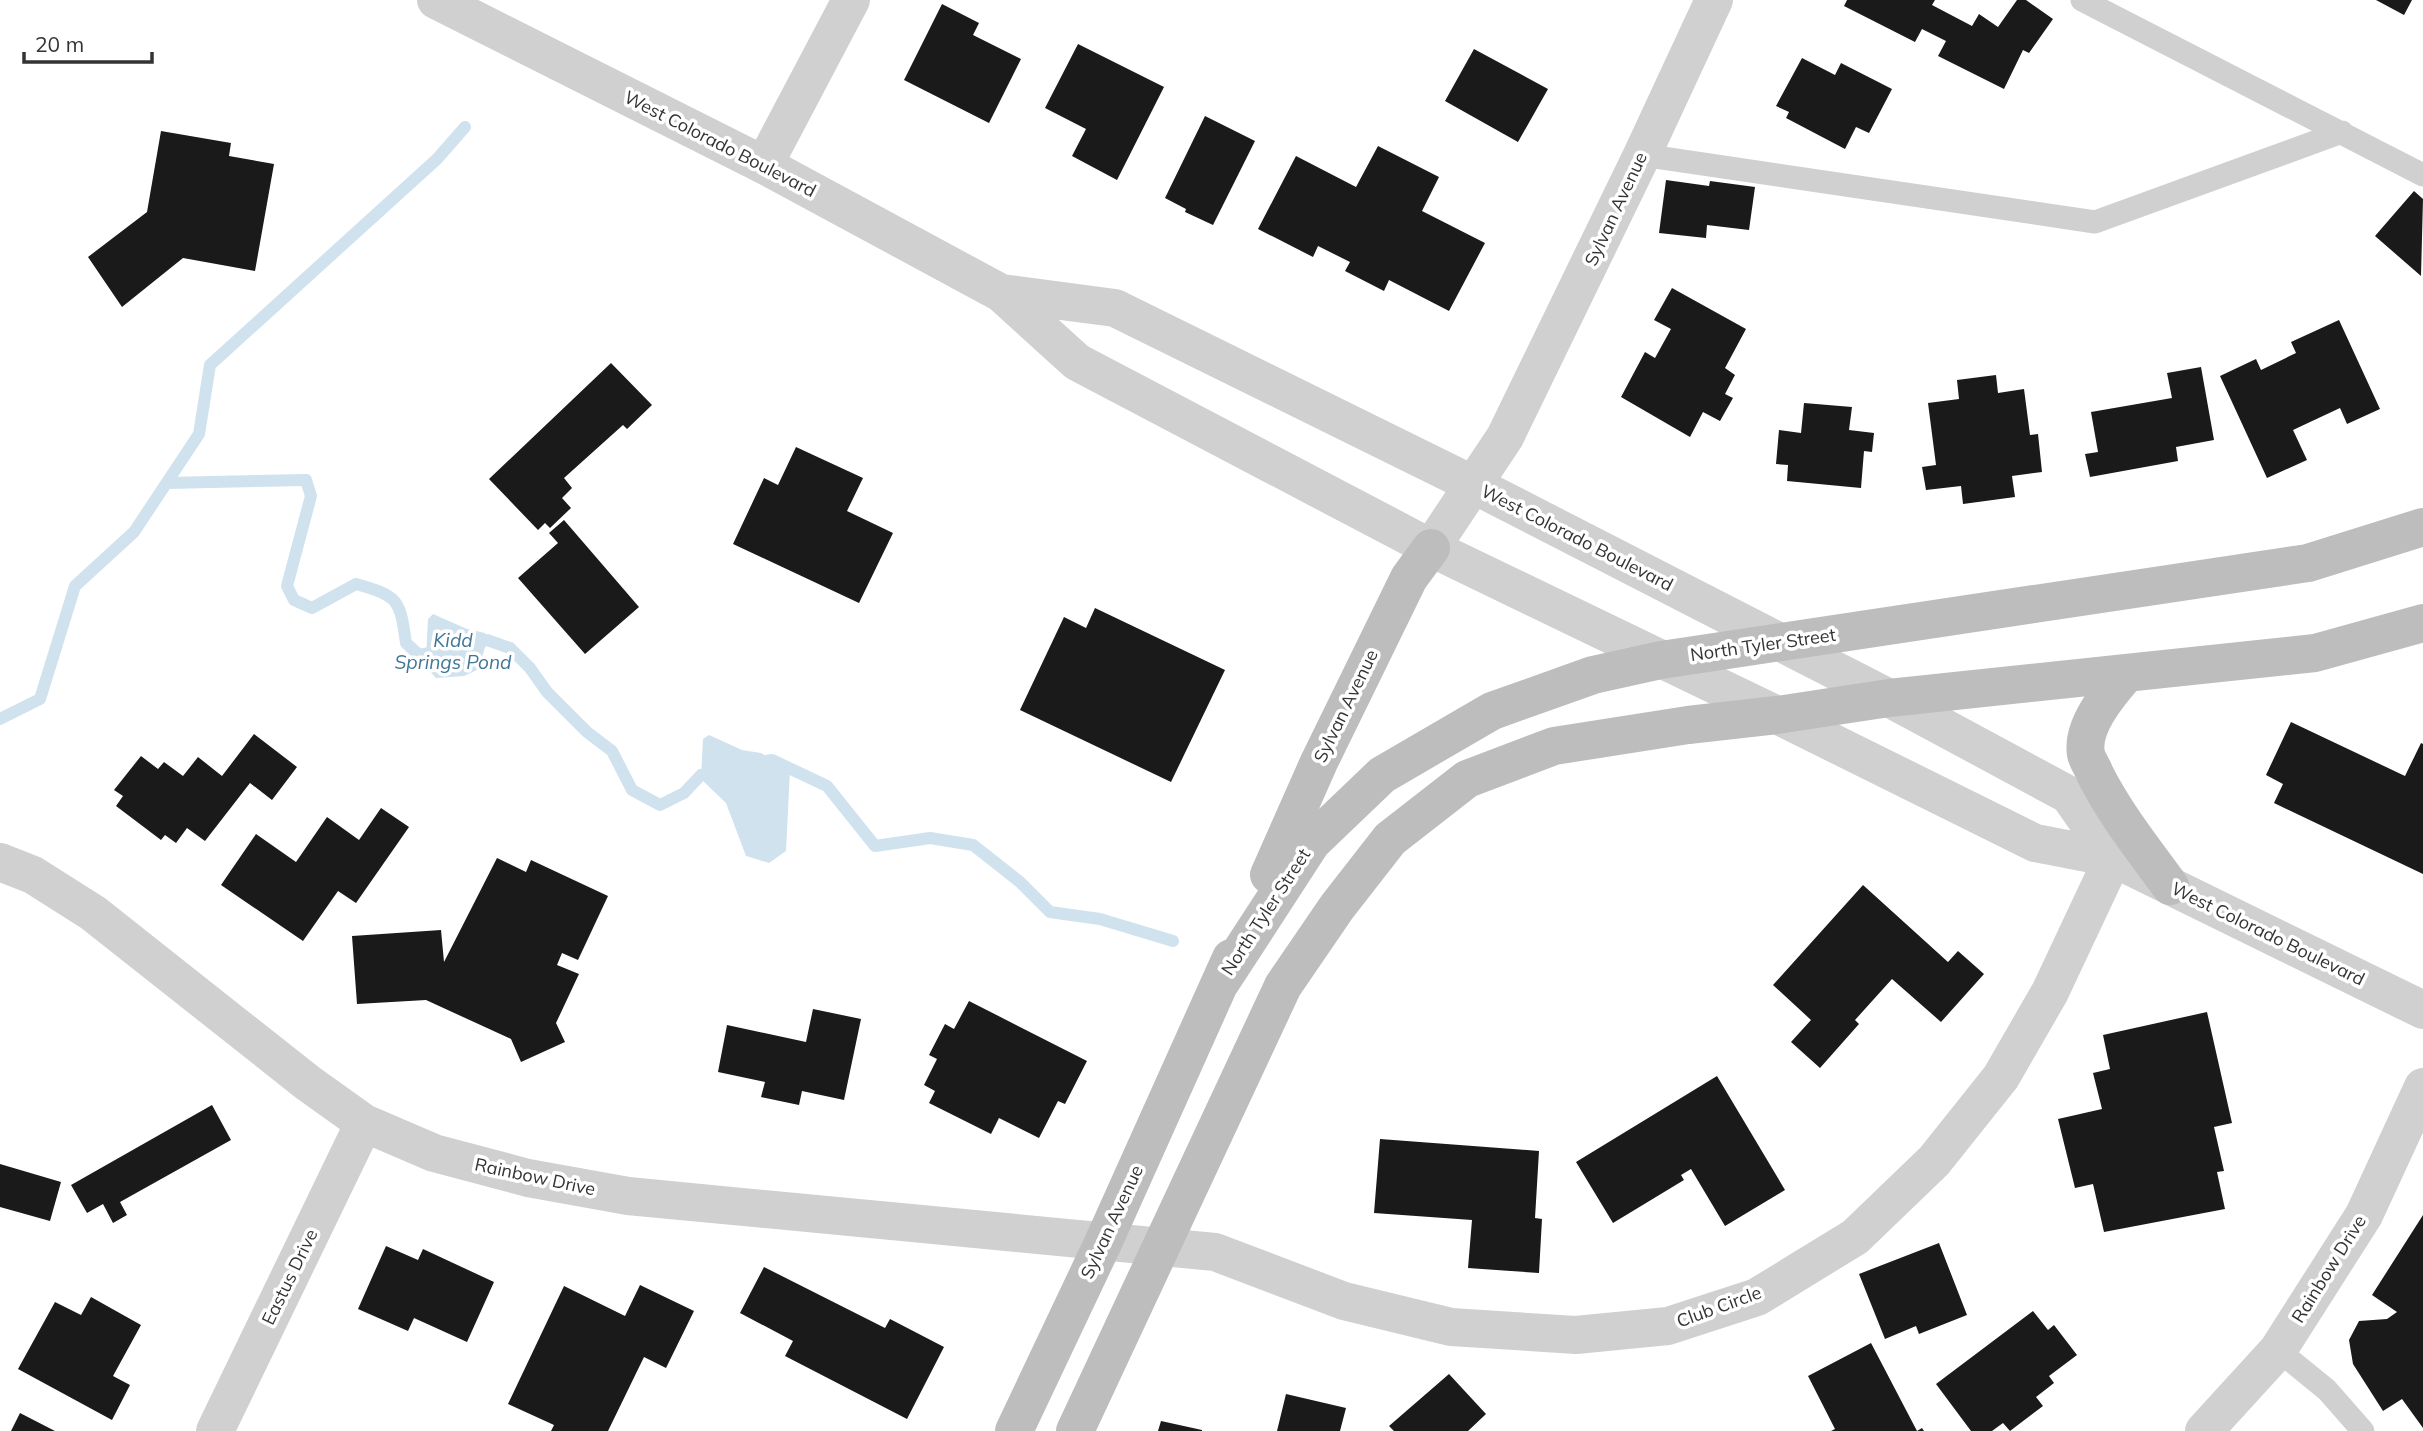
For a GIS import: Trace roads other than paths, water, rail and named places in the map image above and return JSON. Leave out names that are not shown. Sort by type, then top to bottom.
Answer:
[{"type":"main road","name":"North Tyler Street","points":[[1221,982],[1312,842],[1382,775],[1492,711],[1592,675],[1661,660],[2308,563],[2423,527]]},
{"type":"main road","name":"Sylvan Avenue","points":[[1014,1431],[1103,1243],[1319,762],[1409,578],[1431,548]]},
{"type":"main road","points":[[1075,1431],[1283,986],[1337,906],[1390,839],[1468,779],[1554,746],[1889,698],[2315,653],[2423,623]]},
{"type":"main road","points":[[2126,674],[2108,694],[2089,728],[2086,754],[2099,782],[2130,831],[2170,886]]},
{"type":"street","name":"West Colorado Boulevard","points":[[436,0],[764,164],[1000,293],[1077,362],[1431,548],[2035,843],[2113,858],[2423,1010]]},
{"type":"street","points":[[764,164],[851,0]]},
{"type":"street","name":"Sylvan Avenue","points":[[1431,548],[1505,438],[1714,0]]},
{"type":"street","name":"West Colorado Boulevard","points":[[1000,293],[1115,308],[1472,484],[1889,698],[2069,795],[2113,858]]},
{"type":"street","name":"Club Circle","points":[[1160,1247],[1215,1252],[1344,1301],[1451,1327],[1589,1334],[1668,1326],[1757,1297],[1856,1237],[1934,1161],[2001,1077],[2050,992],[2113,858]]},
{"type":"street","name":"Rainbow Drive","points":[[0,862],[33,875],[93,913],[364,1124],[434,1153],[528,1178],[628,1196],[1160,1247]]},
{"type":"street","name":"Rainbow Drive","points":[[2204,1431],[2278,1350],[2364,1215],[2423,1087]]},
{"type":"street","name":"Eastus Drive","points":[[215,1431],[364,1124]]},
{"type":"lane","points":[[2082,0],[2423,174]]},
{"type":"lane","points":[[1642,155],[2095,222],[2342,132]]},
{"type":"lane","points":[[2278,1350],[2327,1390],[2363,1431]]},
{"type":"water","name":"Kidd Springs Pond","points":[[433,614],[467,629],[485,633],[487,640],[479,669],[464,676],[436,678],[428,669],[428,619]]},
{"type":"water","points":[[709,735],[742,750],[761,753],[790,770],[786,851],[769,863],[746,856],[726,803],[701,779],[703,739]]},
{"type":"waterway","points":[[0,719],[40,699],[75,586],[134,532],[199,434],[210,365],[437,159],[465,127]]},
{"type":"waterway","points":[[167,483],[306,480],[311,496],[287,586],[294,600],[312,608],[356,584],[370,588],[395,602],[402,617],[406,643],[419,655],[441,651]]},
{"type":"waterway","points":[[472,644],[487,640],[510,648],[530,668],[547,692],[587,732],[612,751],[632,790],[660,805],[684,793],[701,775],[717,772]]},
{"type":"waterway","points":[[755,763],[772,760],[827,786],[875,846],[930,838],[973,845],[1020,882],[1050,912],[1100,919],[1173,941]]}]
